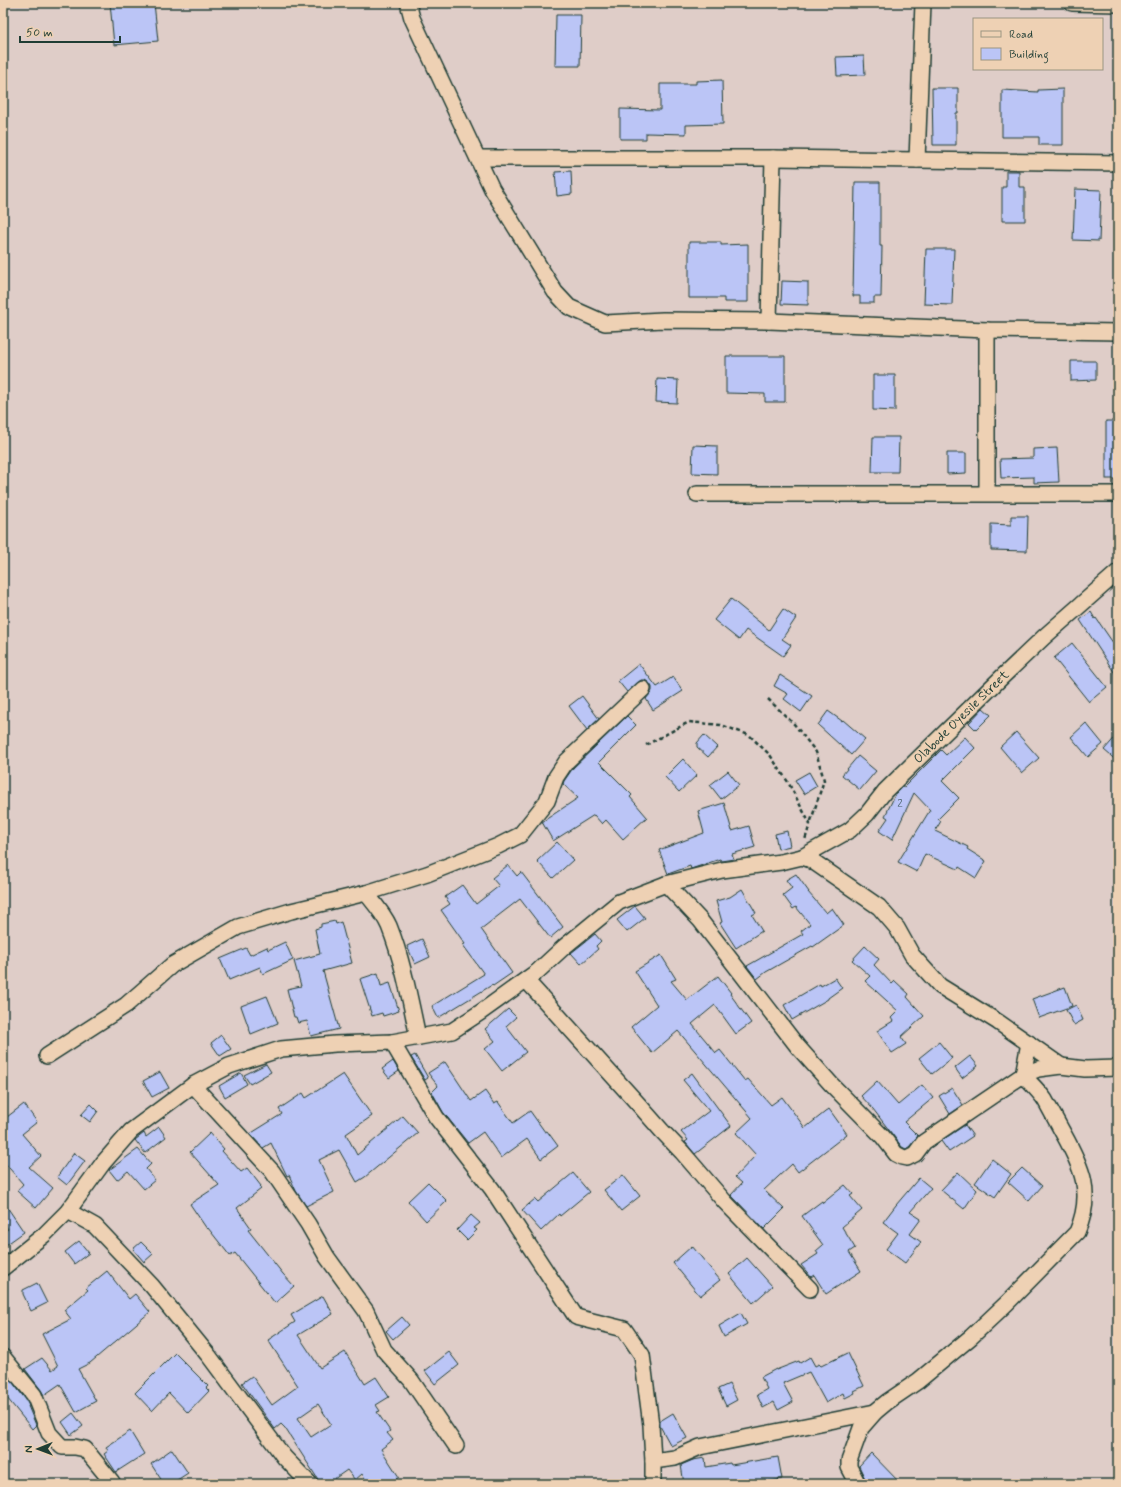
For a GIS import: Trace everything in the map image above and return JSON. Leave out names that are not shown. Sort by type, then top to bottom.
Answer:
[{"type":"street","points":[[408,3],[412,18],[492,189],[555,292],[569,307],[605,323],[664,320],[769,321],[987,330],[1118,332]]},
{"type":"street","points":[[917,160],[923,3]]},
{"type":"street","points":[[1072,3],[1118,4]]},
{"type":"street","points":[[478,158],[773,158],[1118,163]]},
{"type":"street","points":[[769,321],[773,158]]},
{"type":"street","points":[[987,330],[987,493]]},
{"type":"street","points":[[697,494],[1118,494]]},
{"type":"street","name":"Olabode Oyesile Street","points":[[3,1268],[44,1235],[68,1211],[103,1164],[131,1131],[193,1085],[229,1066],[281,1049],[335,1044],[392,1042],[452,1031],[538,971],[564,947],[619,902],[666,884],[722,870],[782,862],[802,851],[850,830],[867,814],[885,791],[996,683],[1044,637],[1118,572]]},
{"type":"street","points":[[47,1056],[126,1006],[172,965],[238,927],[292,911],[366,893],[428,874],[498,846],[520,835],[547,800],[556,777],[566,762],[643,689]]},
{"type":"street","points":[[802,851],[811,860],[879,907],[897,928],[912,955],[940,986],[1029,1043],[1061,1066]]},
{"type":"street","points":[[666,884],[700,920],[798,1047],[883,1138],[896,1154],[902,1157],[907,1158],[915,1154],[924,1142],[1023,1075],[1038,1069],[1061,1066],[1118,1068]]},
{"type":"street","points":[[366,893],[379,909],[389,925],[400,961],[418,1037]]},
{"type":"street","points":[[526,980],[682,1152],[725,1202],[810,1289]]},
{"type":"street","points":[[392,1042],[436,1117],[492,1188],[576,1317],[624,1329],[642,1355],[651,1425],[653,1461],[652,1484]]},
{"type":"street","points":[[1023,1075],[1029,1043]]},
{"type":"street","points":[[858,1484],[849,1467],[848,1461],[861,1428],[875,1412],[887,1402],[918,1381],[971,1337],[1077,1232],[1085,1209],[1083,1176],[1077,1159],[1044,1100],[1023,1075]]},
{"type":"street","points":[[193,1085],[272,1171],[308,1224],[327,1257],[366,1310],[384,1350],[411,1380],[456,1446]]},
{"type":"street","points":[[68,1211],[95,1226],[152,1286],[210,1356],[284,1457],[310,1484]]},
{"type":"street","points":[[3,1357],[34,1395],[48,1433],[62,1447],[85,1449],[112,1482]]},
{"type":"street","points":[[653,1461],[675,1458],[700,1447],[875,1412]]},
{"type":"path","points":[[768,699],[794,724],[816,752],[824,780],[802,851]]},
{"type":"path","points":[[646,745],[690,722],[721,725],[749,735],[770,755],[788,782],[810,824]]},
{"type":"building","points":[[110,3],[154,3],[158,41],[114,45]]},
{"type":"building","points":[[556,15],[581,15],[580,66],[555,66]]},
{"type":"building","points":[[864,56],[865,75],[837,76],[836,57]]},
{"type":"building","points":[[722,80],[723,124],[686,125],[686,134],[646,133],[646,139],[620,139],[620,109],[660,110],[660,84],[696,84],[696,81]]},
{"type":"building","points":[[932,88],[958,88],[956,145],[933,145]]},
{"type":"building","points":[[1063,89],[1063,145],[1039,145],[1039,137],[1002,137],[1002,90],[1038,92],[1038,90]]},
{"type":"building","points":[[571,171],[572,194],[557,196],[555,172]]},
{"type":"building","points":[[1006,171],[1019,171],[1019,187],[1025,187],[1025,221],[1002,221],[1002,187],[1006,187]]},
{"type":"building","points":[[855,182],[880,182],[880,246],[882,246],[881,297],[874,297],[874,303],[860,303],[860,296],[853,296]]},
{"type":"building","points":[[1075,189],[1101,190],[1099,241],[1073,240]]},
{"type":"building","points":[[689,242],[721,242],[721,245],[748,244],[748,302],[724,302],[724,298],[689,298]]},
{"type":"building","points":[[926,249],[954,249],[952,305],[924,304]]},
{"type":"building","points":[[782,281],[808,282],[808,305],[781,304]]},
{"type":"building","points":[[726,356],[785,356],[785,402],[765,402],[765,394],[726,393]]},
{"type":"building","points":[[1071,361],[1096,361],[1096,380],[1071,381]]},
{"type":"building","points":[[873,375],[895,375],[895,411],[873,410]]},
{"type":"building","points":[[657,379],[678,380],[677,403],[656,402]]},
{"type":"building","points":[[1106,421],[1118,421],[1118,479],[1106,479]]},
{"type":"building","points":[[873,437],[899,437],[898,472],[872,472]]},
{"type":"building","points":[[693,445],[717,446],[717,474],[692,473]]},
{"type":"building","points":[[1057,448],[1059,482],[1034,483],[1034,477],[1001,478],[1000,459],[1033,458],[1033,449]]},
{"type":"building","points":[[947,453],[966,453],[966,473],[947,474]]},
{"type":"building","points":[[1011,516],[1028,516],[1027,551],[991,550],[991,524],[1011,525]]},
{"type":"building","points":[[731,599],[769,630],[783,609],[796,618],[782,639],[791,645],[783,656],[746,630],[739,640],[714,620]]},
{"type":"building","points":[[1091,612],[1118,650],[1118,678],[1080,620]]},
{"type":"building","points":[[1072,643],[1107,687],[1089,702],[1054,658]]},
{"type":"building","points":[[639,664],[657,687],[673,677],[683,691],[653,710],[646,699],[652,691],[652,687],[649,683],[645,680],[641,680],[627,692],[618,681]]},
{"type":"building","points":[[780,675],[812,696],[801,712],[784,699],[788,694],[774,686]]},
{"type":"building","points":[[582,696],[599,719],[587,730],[569,706]]},
{"type":"building","points":[[983,708],[991,715],[976,730],[969,723]]},
{"type":"building","points":[[828,711],[842,721],[843,720],[865,739],[851,755],[818,725]]},
{"type":"building","points":[[627,716],[636,725],[599,762],[632,795],[630,797],[647,817],[623,839],[606,820],[602,824],[594,815],[553,841],[542,822],[578,798],[563,784],[564,781],[573,768]]},
{"type":"building","points":[[1086,723],[1103,744],[1088,757],[1071,737]]},
{"type":"building","points":[[1016,732],[1039,758],[1022,773],[1000,747]]},
{"type":"building","points":[[1118,734],[1118,762],[1104,750]]},
{"type":"building","points":[[704,735],[717,747],[708,757],[697,747],[697,743]]},
{"type":"building","points":[[965,737],[975,748],[942,781],[959,798],[938,819],[941,821],[935,831],[968,847],[967,849],[986,861],[976,878],[959,867],[958,869],[925,854],[917,872],[898,862],[930,810],[914,793],[892,840],[879,831],[888,818],[885,816],[896,793],[941,750],[946,755]]},
{"type":"building","points":[[858,756],[876,771],[860,790],[842,775]]},
{"type":"building","points":[[683,759],[697,775],[679,792],[665,777]]},
{"type":"building","points":[[728,771],[739,785],[721,799],[710,785]]},
{"type":"building","points":[[809,772],[817,786],[804,794],[795,780]]},
{"type":"building","points":[[724,803],[732,831],[749,826],[755,847],[732,854],[734,859],[721,861],[720,859],[691,869],[690,866],[668,874],[659,850],[704,833],[698,811]]},
{"type":"building","points":[[787,831],[790,846],[778,849],[775,834]]},
{"type":"building","points":[[557,842],[573,860],[553,878],[537,861]]},
{"type":"building","points":[[508,865],[517,876],[521,872],[563,927],[550,938],[520,899],[481,929],[512,973],[493,986],[492,985],[438,1018],[432,1006],[484,974],[463,945],[465,944],[441,910],[450,904],[445,897],[462,885],[476,904],[499,886],[492,878]]},
{"type":"building","points":[[796,874],[808,892],[826,913],[832,908],[844,925],[813,947],[812,946],[766,972],[757,979],[747,966],[803,934],[801,931],[810,924],[796,907],[793,909],[783,895],[792,888],[786,880]]},
{"type":"building","points":[[742,889],[756,913],[752,915],[762,931],[736,948],[720,923],[722,922],[716,901],[730,897]]},
{"type":"building","points":[[635,906],[645,918],[627,932],[617,920]]},
{"type":"building","points":[[335,921],[336,924],[341,922],[352,963],[323,971],[339,1029],[311,1036],[307,1021],[298,1023],[296,1017],[294,1017],[287,989],[301,986],[294,961],[320,954],[315,929],[321,927],[321,924]]},
{"type":"building","points":[[595,934],[601,941],[596,946],[598,949],[581,964],[571,953]]},
{"type":"building","points":[[422,939],[430,957],[415,964],[407,946]]},
{"type":"building","points":[[285,942],[293,960],[263,974],[260,967],[229,980],[220,959],[246,948],[250,955],[267,947],[268,950]]},
{"type":"building","points":[[865,946],[879,959],[874,965],[892,984],[895,981],[909,994],[907,997],[924,1016],[901,1037],[906,1044],[892,1053],[877,1031],[893,1021],[891,1018],[898,1011],[865,981],[870,976],[852,960]]},
{"type":"building","points":[[661,955],[676,979],[671,981],[687,1000],[718,976],[751,1023],[736,1034],[715,1005],[692,1024],[716,1053],[720,1050],[745,1081],[748,1079],[771,1105],[782,1097],[805,1128],[829,1109],[847,1134],[798,1172],[792,1164],[764,1190],[784,1209],[764,1229],[731,1195],[742,1183],[735,1177],[756,1155],[736,1133],[752,1118],[678,1031],[652,1053],[631,1027],[657,1005],[635,971]]},
{"type":"building","points":[[378,973],[381,986],[390,983],[399,1011],[383,1016],[382,1013],[372,1016],[360,979]]},
{"type":"building","points":[[835,978],[842,988],[828,999],[792,1020],[784,1005],[820,984],[821,986]]},
{"type":"building","points":[[1065,987],[1072,1006],[1039,1018],[1032,999]]},
{"type":"building","points":[[267,996],[278,1023],[251,1034],[241,1006]]},
{"type":"building","points":[[1076,1005],[1083,1020],[1074,1025],[1066,1010]]},
{"type":"building","points":[[508,1009],[516,1017],[506,1026],[526,1052],[502,1071],[485,1049],[495,1041],[485,1029]]},
{"type":"building","points":[[221,1035],[231,1049],[220,1056],[211,1043]]},
{"type":"building","points":[[939,1042],[952,1058],[932,1074],[919,1058]]},
{"type":"building","points":[[415,1055],[428,1078],[425,1080],[411,1057]]},
{"type":"building","points":[[970,1056],[978,1066],[962,1078],[955,1068]]},
{"type":"building","points":[[393,1061],[399,1071],[389,1078],[382,1069]]},
{"type":"building","points":[[445,1062],[471,1101],[485,1091],[494,1104],[498,1102],[513,1123],[530,1111],[545,1132],[547,1131],[558,1146],[541,1159],[527,1139],[501,1158],[483,1132],[468,1143],[443,1112],[432,1092],[438,1086],[428,1073]]},
{"type":"building","points":[[266,1064],[271,1072],[250,1084],[244,1075]]},
{"type":"building","points":[[160,1072],[169,1088],[152,1097],[143,1081]]},
{"type":"building","points":[[241,1073],[247,1084],[225,1097],[219,1086]]},
{"type":"building","points":[[692,1073],[731,1126],[695,1154],[685,1142],[688,1140],[681,1132],[709,1111],[683,1080]]},
{"type":"building","points":[[343,1074],[372,1116],[346,1134],[357,1155],[403,1116],[418,1133],[357,1182],[339,1150],[319,1160],[334,1192],[306,1206],[296,1191],[289,1175],[287,1176],[271,1143],[263,1148],[250,1134],[282,1114],[279,1109],[303,1093],[306,1098]]},
{"type":"building","points":[[877,1081],[898,1105],[922,1085],[933,1098],[904,1122],[918,1136],[906,1149],[902,1147],[873,1109],[861,1096]]},
{"type":"building","points":[[952,1088],[963,1105],[950,1114],[939,1096]]},
{"type":"building","points":[[24,1104],[37,1122],[22,1134],[41,1156],[29,1167],[53,1188],[36,1208],[17,1191],[23,1184],[3,1161],[3,1120]]},
{"type":"building","points":[[91,1104],[98,1111],[90,1122],[81,1115]]},
{"type":"building","points":[[965,1125],[973,1136],[949,1152],[941,1141]]},
{"type":"building","points":[[159,1127],[166,1137],[145,1153],[135,1140],[144,1133],[146,1137]]},
{"type":"building","points":[[210,1133],[224,1149],[222,1151],[241,1172],[247,1168],[261,1186],[261,1189],[237,1208],[251,1228],[248,1230],[294,1286],[275,1303],[235,1253],[230,1256],[208,1228],[207,1229],[190,1204],[219,1185],[190,1152]]},
{"type":"building","points":[[138,1149],[151,1164],[146,1169],[155,1180],[144,1189],[128,1171],[117,1180],[109,1170]]},
{"type":"building","points":[[74,1153],[85,1161],[67,1185],[57,1177]]},
{"type":"building","points":[[992,1159],[1011,1174],[995,1197],[975,1183]]},
{"type":"building","points":[[1022,1168],[1042,1186],[1029,1201],[1008,1182]]},
{"type":"building","points":[[958,1172],[977,1190],[964,1209],[941,1190]]},
{"type":"building","points":[[573,1173],[589,1192],[560,1216],[559,1214],[541,1231],[522,1210],[535,1199],[538,1202]]},
{"type":"building","points":[[623,1175],[640,1196],[621,1211],[604,1190]]},
{"type":"building","points":[[919,1178],[931,1188],[910,1212],[921,1219],[910,1234],[921,1242],[905,1263],[886,1249],[898,1233],[883,1222]]},
{"type":"building","points":[[428,1182],[447,1201],[426,1221],[408,1201]]},
{"type":"building","points":[[845,1185],[853,1194],[850,1196],[862,1210],[842,1227],[855,1248],[849,1252],[861,1271],[826,1294],[814,1275],[811,1277],[801,1265],[818,1254],[816,1251],[823,1245],[802,1216],[822,1201],[823,1203]]},
{"type":"building","points":[[3,1201],[24,1232],[3,1247],[3,1233],[8,1229],[3,1222]]},
{"type":"building","points":[[471,1215],[480,1223],[474,1228],[477,1230],[467,1240],[457,1230]]},
{"type":"building","points":[[79,1241],[89,1253],[74,1264],[65,1252]]},
{"type":"building","points":[[141,1242],[153,1254],[144,1262],[133,1249]]},
{"type":"building","points":[[692,1246],[720,1280],[700,1296],[673,1263]]},
{"type":"building","points":[[747,1258],[772,1286],[753,1303],[729,1274]]},
{"type":"building","points":[[107,1271],[129,1299],[135,1294],[150,1312],[90,1363],[78,1369],[96,1401],[76,1412],[60,1384],[44,1395],[25,1369],[42,1358],[52,1370],[58,1366],[42,1334],[71,1319],[64,1310],[88,1290],[86,1288]]},
{"type":"building","points":[[37,1283],[47,1303],[31,1311],[23,1294],[23,1290]]},
{"type":"building","points":[[323,1296],[333,1314],[298,1335],[320,1368],[345,1352],[365,1384],[376,1377],[389,1397],[376,1405],[380,1411],[377,1412],[390,1431],[387,1433],[393,1440],[381,1449],[399,1477],[389,1484],[369,1484],[362,1474],[355,1480],[347,1470],[327,1484],[321,1484],[285,1428],[281,1424],[275,1429],[242,1383],[252,1376],[272,1405],[298,1386],[268,1340],[295,1322],[291,1315]],"holes":[[[318,1404],[331,1424],[311,1437],[298,1418]]]},
{"type":"building","points":[[741,1313],[747,1324],[724,1337],[719,1326]]},
{"type":"building","points":[[402,1317],[409,1325],[393,1339],[386,1331]]},
{"type":"building","points":[[449,1352],[459,1365],[435,1384],[425,1371]]},
{"type":"building","points":[[175,1353],[208,1386],[206,1388],[209,1391],[188,1413],[169,1393],[152,1411],[135,1393]]},
{"type":"building","points":[[848,1353],[864,1386],[854,1391],[855,1393],[845,1398],[843,1393],[826,1403],[809,1372],[783,1383],[793,1402],[778,1410],[774,1402],[763,1408],[757,1395],[767,1389],[761,1377],[776,1369],[799,1361],[800,1363],[810,1357],[815,1366],[819,1364],[821,1366]]},
{"type":"building","points":[[10,1379],[29,1406],[36,1425],[32,1429],[3,1393],[3,1383]]},
{"type":"building","points":[[729,1384],[737,1400],[726,1406],[718,1389]]},
{"type":"building","points":[[73,1413],[83,1426],[71,1435],[62,1422]]},
{"type":"building","points":[[673,1413],[687,1438],[671,1446],[660,1426],[660,1421]]},
{"type":"building","points":[[130,1431],[144,1454],[116,1472],[104,1454],[108,1451],[106,1447]]},
{"type":"building","points":[[172,1449],[188,1473],[171,1484],[164,1484],[151,1464]]},
{"type":"building","points":[[871,1453],[901,1484],[867,1483],[859,1466]]},
{"type":"building","points":[[778,1457],[782,1479],[753,1484],[684,1484],[681,1465],[693,1460],[705,1458],[706,1467],[730,1463],[731,1465]]}]
